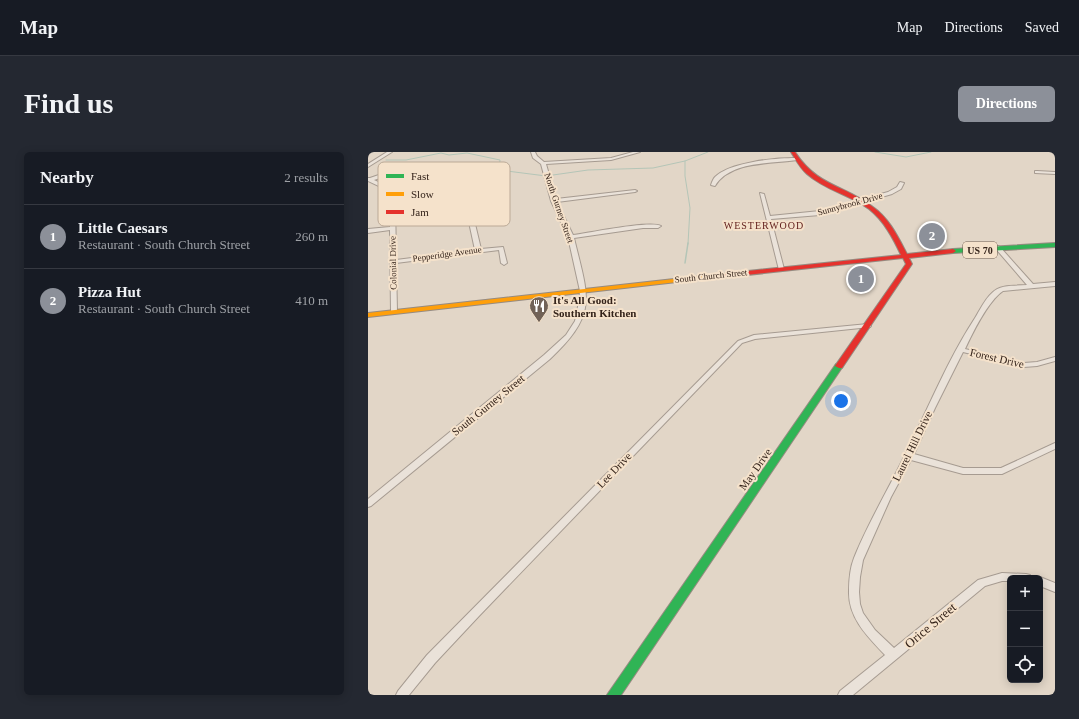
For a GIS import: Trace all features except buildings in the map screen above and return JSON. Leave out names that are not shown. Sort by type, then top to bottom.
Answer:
[{"type":"street","points":[[368,166],[390,152]]},
{"type":"street","name":"North Gurney Street","points":[[533,152],[535,158],[543,163],[554,201],[570,237],[583,291]]},
{"type":"street","points":[[543,163],[611,159],[638,152]]},
{"type":"street","points":[[713,185],[715,179],[737,167],[794,155],[801,169],[812,178],[862,202],[882,218],[905,256]]},
{"type":"street","points":[[1036,172],[1055,173]]},
{"type":"street","name":"Sunnybrook Drive","points":[[769,218],[820,213],[862,202],[890,193],[899,188],[902,183]]},
{"type":"street","points":[[554,201],[634,191]]},
{"type":"street","points":[[762,194],[781,269]]},
{"type":"street","points":[[473,226],[478,250]]},
{"type":"street","points":[[570,237],[643,226],[658,226]]},
{"type":"street","points":[[369,231],[392,228]]},
{"type":"street","name":"Colonial Drive","points":[[392,228],[394,312]]},
{"type":"street","name":"South Church Street","points":[[368,315],[905,256],[1055,245]]},
{"type":"street","name":"Pepperidge Avenue","points":[[394,262],[501,248],[504,263]]},
{"type":"street","points":[[998,248],[1030,285]]},
{"type":"street","name":"May Drive","points":[[614,695],[906,271],[909,264],[905,256]]},
{"type":"street","name":"Laurel Hill Drive","points":[[893,655],[860,618],[852,591],[858,560],[887,497],[909,456],[934,402],[962,350],[969,333],[997,291],[1030,285],[1055,284]]},
{"type":"street","name":"South Gurney Street","points":[[368,504],[570,337],[576,327],[583,298],[583,291]]},
{"type":"street","name":"Lee Drive","points":[[402,695],[431,659],[474,613],[740,342],[754,337],[868,326]]},
{"type":"street","name":"Forest Drive","points":[[962,350],[1024,365],[1037,364],[1055,359]]},
{"type":"street","points":[[909,456],[963,471],[1002,471],[1055,446]]},
{"type":"street","name":"Orice Street","points":[[844,695],[982,583],[1002,577],[1007,577]]},
{"type":"street","points":[[1043,582],[1055,588]]},
{"type":"waterway","points":[[685,161],[708,152]]},
{"type":"waterway","points":[[875,152],[906,157],[931,152]]},
{"type":"waterway","points":[[386,160],[406,160],[441,153],[449,155],[467,153],[500,160],[500,162]]},
{"type":"waterway","points":[[510,171],[546,176],[588,170],[653,168],[685,161]]},
{"type":"waterway","points":[[685,161],[685,176],[690,208],[688,244]]},
{"type":"waterway","points":[[685,263],[688,243]]},
{"type":"traffic: fast","points":[[953,251],[1055,245]]},
{"type":"traffic: fast","points":[[614,695],[839,366]]},
{"type":"traffic: slow","points":[[368,315],[710,277]]},
{"type":"traffic: jam","points":[[793,152],[809,173],[818,180],[849,195],[871,208],[883,220],[893,234],[909,264],[839,366]]},
{"type":"traffic: jam","points":[[710,277],[953,251]]},
{"type":"place","name":"Pizza Hut","points":[[932,236]]},
{"type":"place","name":"Little Caesars","points":[[861,279]]},
{"type":"place","name":"It's All Good: Southern Kitchen","points":[[539,323]]},
{"type":"district","name":"WESTERWOOD","points":[[764,225]]}]
